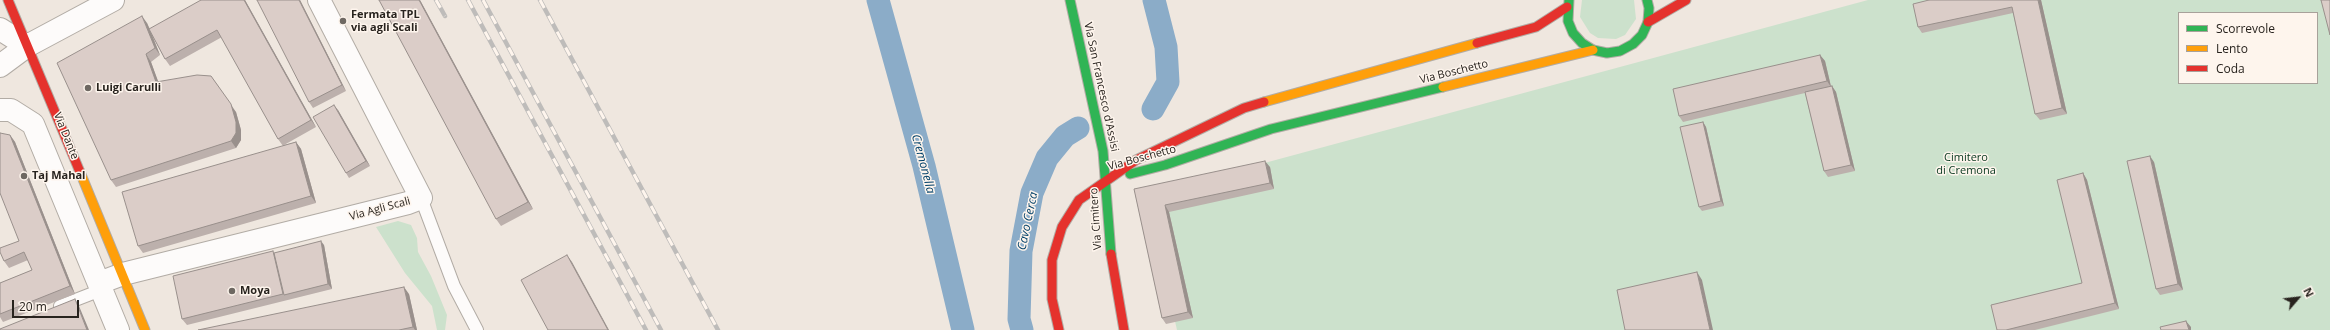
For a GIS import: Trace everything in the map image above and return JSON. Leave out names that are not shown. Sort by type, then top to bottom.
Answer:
[{"type":"street","name":"Via Dante","points":[[8,0],[145,330]]},
{"type":"street","points":[[0,66],[27,46],[113,0]]},
{"type":"street","name":"Via Agli Scali","points":[[123,274],[408,204],[421,198],[319,0]]},
{"type":"street","name":"Via San Francesco d'Assisi","points":[[1070,0],[1103,151],[1106,180]]},
{"type":"street","points":[[1647,0],[1649,8],[1648,22]]},
{"type":"street","name":"Via Boschetto","points":[[1568,4],[1568,21],[1573,33],[1582,43],[1593,50],[1607,53],[1620,51],[1633,44],[1642,35],[1648,22],[1686,0]]},
{"type":"street","name":"Via Boschetto","points":[[1106,180],[1136,160],[1244,108],[1536,27],[1568,4]]},
{"type":"street","points":[[0,29],[27,46]]},
{"type":"street","name":"Via Boschetto","points":[[1106,180],[1165,165],[1271,129],[1593,50]]},
{"type":"street","points":[[5,110],[33,124],[118,330]]},
{"type":"street","name":"Via Cimitero","points":[[1059,330],[1052,299],[1052,260],[1062,227],[1079,200],[1106,180]]},
{"type":"street","name":"Via Cimitero","points":[[1106,180],[1110,251],[1124,330]]},
{"type":"street","points":[[100,286],[123,274]]},
{"type":"lane","points":[[421,198],[454,286],[477,330]]},
{"type":"lane","points":[[51,310],[100,286]]},
{"type":"green space","points":[[1582,0],[1634,0],[1636,19],[1625,35],[1616,39],[1598,38],[1590,33],[1580,17]]},
{"type":"green space","name":"Cimitero di Cremona","points":[[1868,0],[2330,0],[2330,330],[1177,330],[1146,195]]},
{"type":"green space","points":[[398,221],[411,225],[417,238],[418,252],[431,276],[447,315],[445,330],[437,330],[432,306],[405,273],[376,227]]},
{"type":"building","points":[[201,0],[244,0],[311,120],[278,139],[217,30],[165,59],[149,29]]},
{"type":"building","points":[[257,0],[299,0],[342,85],[309,102]]},
{"type":"building","points":[[379,0],[419,0],[528,202],[496,219]]},
{"type":"building","points":[[1929,0],[2038,0],[2062,108],[2035,114],[2012,7],[1918,27],[1913,4]]},
{"type":"building","points":[[2321,0],[2330,0],[2330,35]]},
{"type":"building","points":[[142,16],[155,48],[146,54],[156,82],[197,75],[211,76],[231,104],[236,122],[236,133],[231,141],[111,180],[57,63]]},
{"type":"building","points":[[1820,55],[1827,81],[1679,116],[1673,89]]},
{"type":"building","points":[[1832,86],[1851,165],[1824,171],[1805,92]]},
{"type":"building","points":[[334,105],[366,161],[346,173],[313,117]]},
{"type":"building","points":[[1703,122],[1721,201],[1699,207],[1680,127]]},
{"type":"building","points":[[0,133],[10,135],[70,286],[0,314],[0,283],[32,270],[24,252],[4,261],[0,252],[0,248],[19,241],[0,193]]},
{"type":"building","points":[[296,142],[311,196],[138,246],[122,192]]},
{"type":"building","points":[[2150,156],[2178,284],[2156,289],[2127,161]]},
{"type":"building","points":[[1265,161],[1270,183],[1165,205],[1188,312],[1162,318],[1134,189]]},
{"type":"building","points":[[2083,173],[2115,303],[2006,330],[1997,330],[1991,305],[2082,283],[2057,180]]},
{"type":"building","points":[[321,241],[328,284],[284,295],[274,253]]},
{"type":"building","name":"Moya","points":[[273,251],[283,294],[182,319],[173,276]]},
{"type":"building","points":[[567,255],[608,330],[548,330],[521,280]]},
{"type":"building","points":[[1697,272],[1710,330],[1625,330],[1617,290]]},
{"type":"building","points":[[404,287],[413,327],[399,330],[198,330]]},
{"type":"building","points":[[75,299],[87,330],[0,330],[0,329]]},
{"type":"building","points":[[2186,321],[2189,330],[2161,330],[2160,327]]},
{"type":"waterway","name":"Cremonella","points":[[878,0],[924,166],[963,330]]},
{"type":"waterway","name":"Cavo Cerca","points":[[1153,109],[1168,82],[1166,47],[1154,0]]},
{"type":"waterway","name":"Cavo Cerca","points":[[1022,330],[1019,319],[1021,251],[1032,193],[1047,158],[1065,136],[1078,128]]},
{"type":"railway","points":[[436,0],[445,16]]},
{"type":"railway","points":[[468,0],[646,330]]},
{"type":"railway","points":[[483,0],[661,330]]},
{"type":"railway","points":[[540,0],[718,330]]},
{"type":"traffic: fast","points":[[1070,0],[1103,151],[1111,254]]},
{"type":"traffic: fast","points":[[1569,0],[1568,21],[1573,33],[1582,43],[1593,50],[1607,53],[1620,51],[1633,44],[1642,35],[1648,22],[1649,8],[1647,0]]},
{"type":"traffic: fast","points":[[1130,174],[1165,165],[1271,129],[1443,87]]},
{"type":"traffic: slow","points":[[1264,102],[1477,43]]},
{"type":"traffic: slow","points":[[1443,87],[1593,50]]},
{"type":"traffic: slow","points":[[80,172],[145,330]]},
{"type":"traffic: jam","points":[[8,0],[80,172]]},
{"type":"traffic: jam","points":[[1648,22],[1686,0]]},
{"type":"traffic: jam","points":[[1477,43],[1536,27],[1567,7]]},
{"type":"traffic: jam","points":[[1059,330],[1052,299],[1052,260],[1062,227],[1079,200],[1136,160],[1244,108],[1264,102]]},
{"type":"traffic: jam","points":[[1111,254],[1124,330]]},
{"type":"place","name":"Fermata TPL via agli Scali","points":[[343,21]]},
{"type":"place","name":"Luigi Carulli","points":[[88,88]]},
{"type":"place","name":"Taj Mahal","points":[[24,176]]},
{"type":"place","name":"Moya","points":[[232,291]]}]
